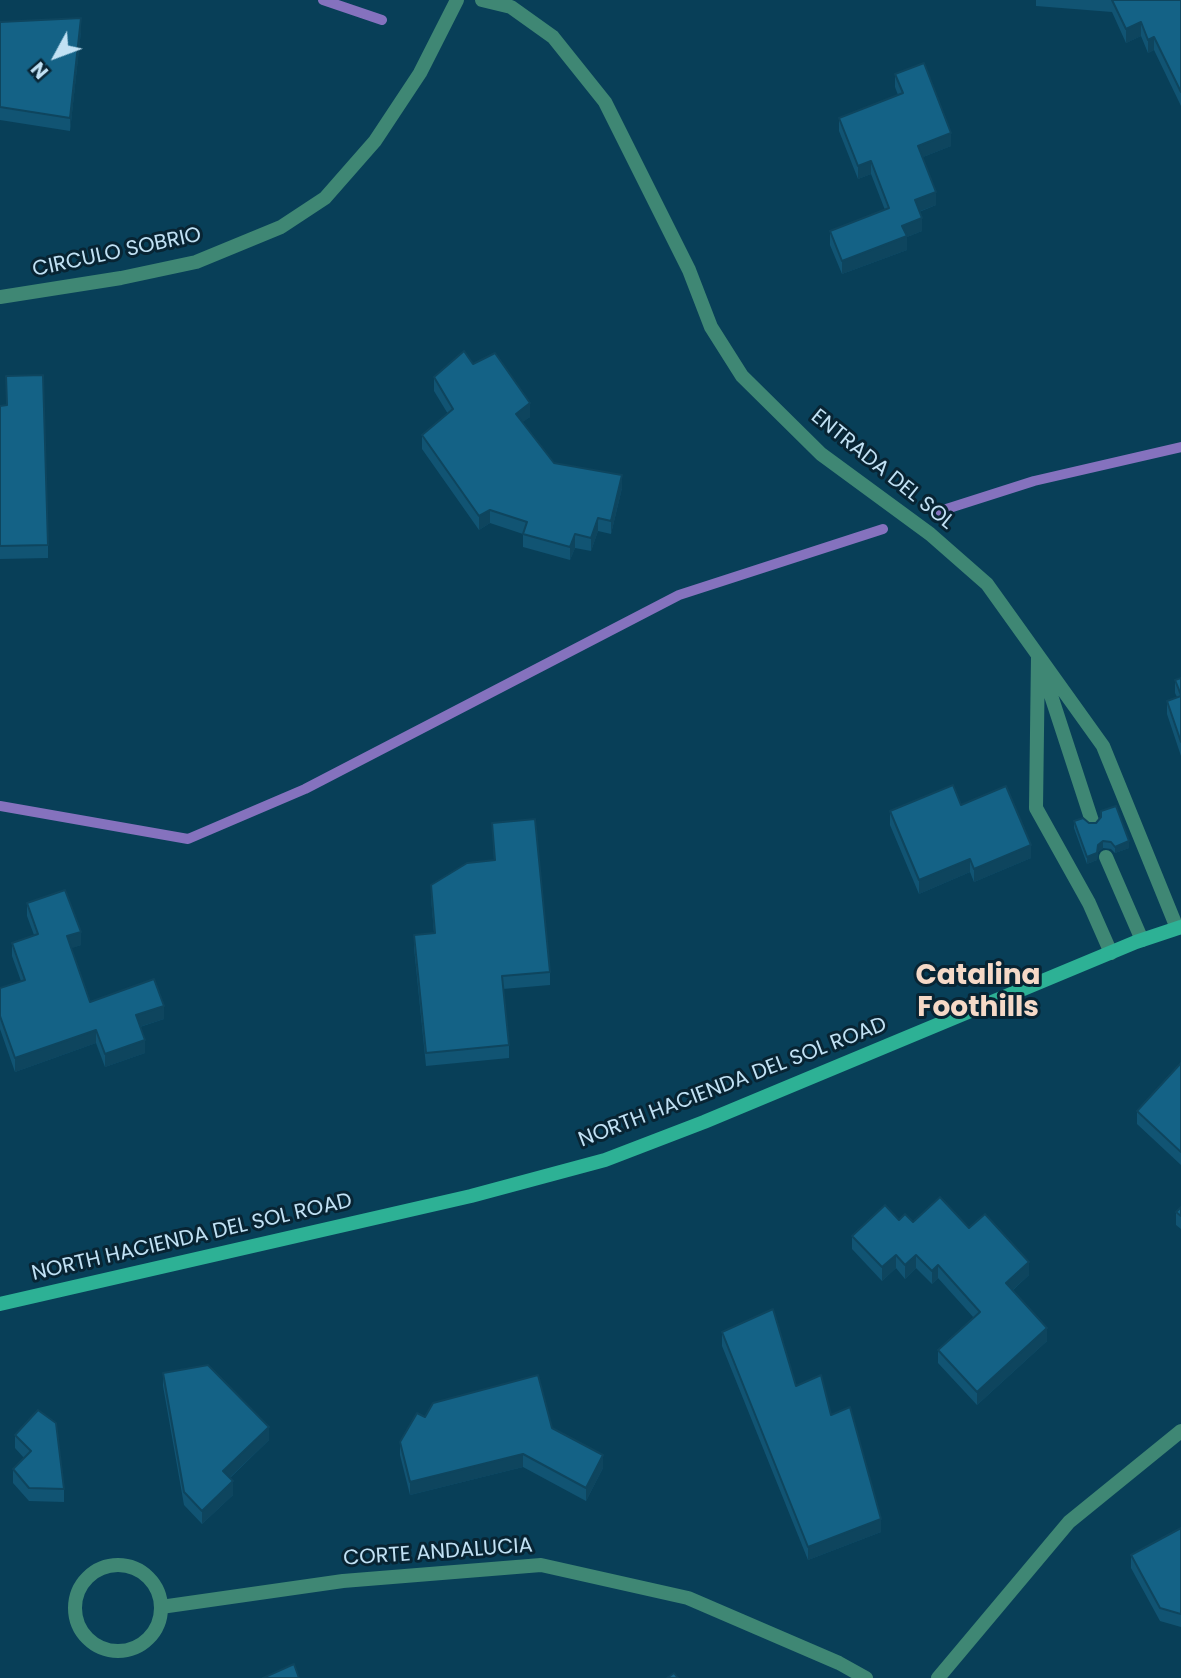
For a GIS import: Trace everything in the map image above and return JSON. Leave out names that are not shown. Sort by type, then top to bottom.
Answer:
[{"type":"street","name":"CIRCULO SOBRIO","points":[[0,297],[121,278],[196,262],[281,228],[325,198],[375,141],[420,73],[457,0]]},
{"type":"street","name":"ENTRADA DEL SOL","points":[[482,0],[511,7],[553,37],[605,102],[690,270],[711,327],[742,376],[821,454],[930,534],[986,584],[1104,746],[1179,927]]},
{"type":"street","points":[[1038,656],[1092,821]]},
{"type":"street","points":[[1038,656],[1036,808],[1089,903],[1111,953]]},
{"type":"street","points":[[1105,857],[1142,940]]},
{"type":"street","name":"NORTH HACIENDA DEL SOL ROAD","points":[[0,1304],[471,1196],[605,1160],[1179,927]]},
{"type":"street","points":[[938,1678],[1069,1522],[1181,1431]]},
{"type":"street","points":[[113,1565],[141,1571],[152,1580],[162,1607],[153,1633],[143,1644],[131,1650],[117,1651],[90,1641],[76,1617],[75,1603],[79,1589],[88,1578],[100,1569],[113,1565]]},
{"type":"street","name":"CORTE ANDALUCIA","points":[[162,1607],[343,1581],[541,1565],[688,1598],[866,1678]]},
{"type":"building","points":[[1112,0],[1181,0],[1181,92],[1154,37],[1148,40],[1141,22],[1126,29]]},
{"type":"building","points":[[81,18],[70,118],[0,107],[0,22]]},
{"type":"building","points":[[924,63],[951,133],[918,146],[936,192],[915,200],[922,218],[902,226],[907,236],[842,261],[830,231],[889,208],[871,161],[858,166],[839,118],[903,93],[895,74]]},
{"type":"building","points":[[464,351],[473,364],[495,353],[530,403],[516,414],[554,463],[622,475],[611,521],[598,518],[591,538],[575,534],[570,547],[523,534],[527,522],[490,510],[479,516],[422,435],[453,409],[434,377]]},
{"type":"building","points":[[43,375],[48,545],[0,546],[0,406],[7,405],[6,376]]},
{"type":"building","points":[[1181,678],[1181,695],[1175,680]]},
{"type":"building","points":[[1181,696],[1181,742],[1167,701]]},
{"type":"building","points":[[953,785],[961,805],[1006,786],[1031,845],[974,869],[970,859],[919,880],[890,811]]},
{"type":"building","points":[[1116,806],[1129,841],[1115,847],[1111,842],[1103,841],[1098,845],[1097,853],[1087,857],[1074,821],[1083,818],[1089,823],[1096,823],[1101,817],[1101,811]]},
{"type":"building","points":[[535,819],[550,972],[502,976],[509,1045],[426,1053],[414,935],[435,933],[431,885],[467,863],[495,860],[492,823]]},
{"type":"building","points":[[65,890],[81,932],[67,936],[90,1002],[154,979],[164,1006],[136,1015],[145,1040],[105,1054],[96,1030],[15,1058],[0,1016],[0,988],[25,980],[12,943],[38,934],[27,903]]},
{"type":"building","points":[[1181,1063],[1181,1152],[1137,1111]]},
{"type":"building","points":[[940,1197],[969,1228],[985,1214],[1029,1262],[1006,1283],[1047,1328],[977,1392],[938,1350],[980,1312],[938,1265],[932,1271],[916,1255],[905,1265],[896,1255],[882,1267],[852,1236],[885,1205],[899,1220],[905,1214],[913,1222]]},
{"type":"building","points":[[773,1309],[796,1386],[821,1375],[831,1415],[850,1407],[881,1519],[808,1547],[722,1332]]},
{"type":"building","points":[[208,1365],[269,1427],[223,1471],[233,1481],[202,1511],[184,1492],[163,1373]]},
{"type":"building","points":[[538,1375],[552,1428],[603,1455],[586,1488],[523,1454],[410,1482],[400,1442],[417,1413],[425,1417],[433,1403]]},
{"type":"building","points":[[38,1410],[56,1423],[64,1489],[29,1488],[13,1469],[31,1451],[15,1435]]},
{"type":"building","points":[[1181,1528],[1181,1614],[1160,1608],[1131,1555]]},
{"type":"building","points":[[294,1664],[299,1678],[263,1678]]},
{"type":"waterway","points":[[323,0],[382,20]]},
{"type":"waterway","points":[[940,511],[1034,481],[1181,447]]},
{"type":"waterway","points":[[0,806],[188,839],[305,789],[679,595],[883,529]]},
{"type":"district","name":"Catalina Foothills","points":[[978,993]]}]
